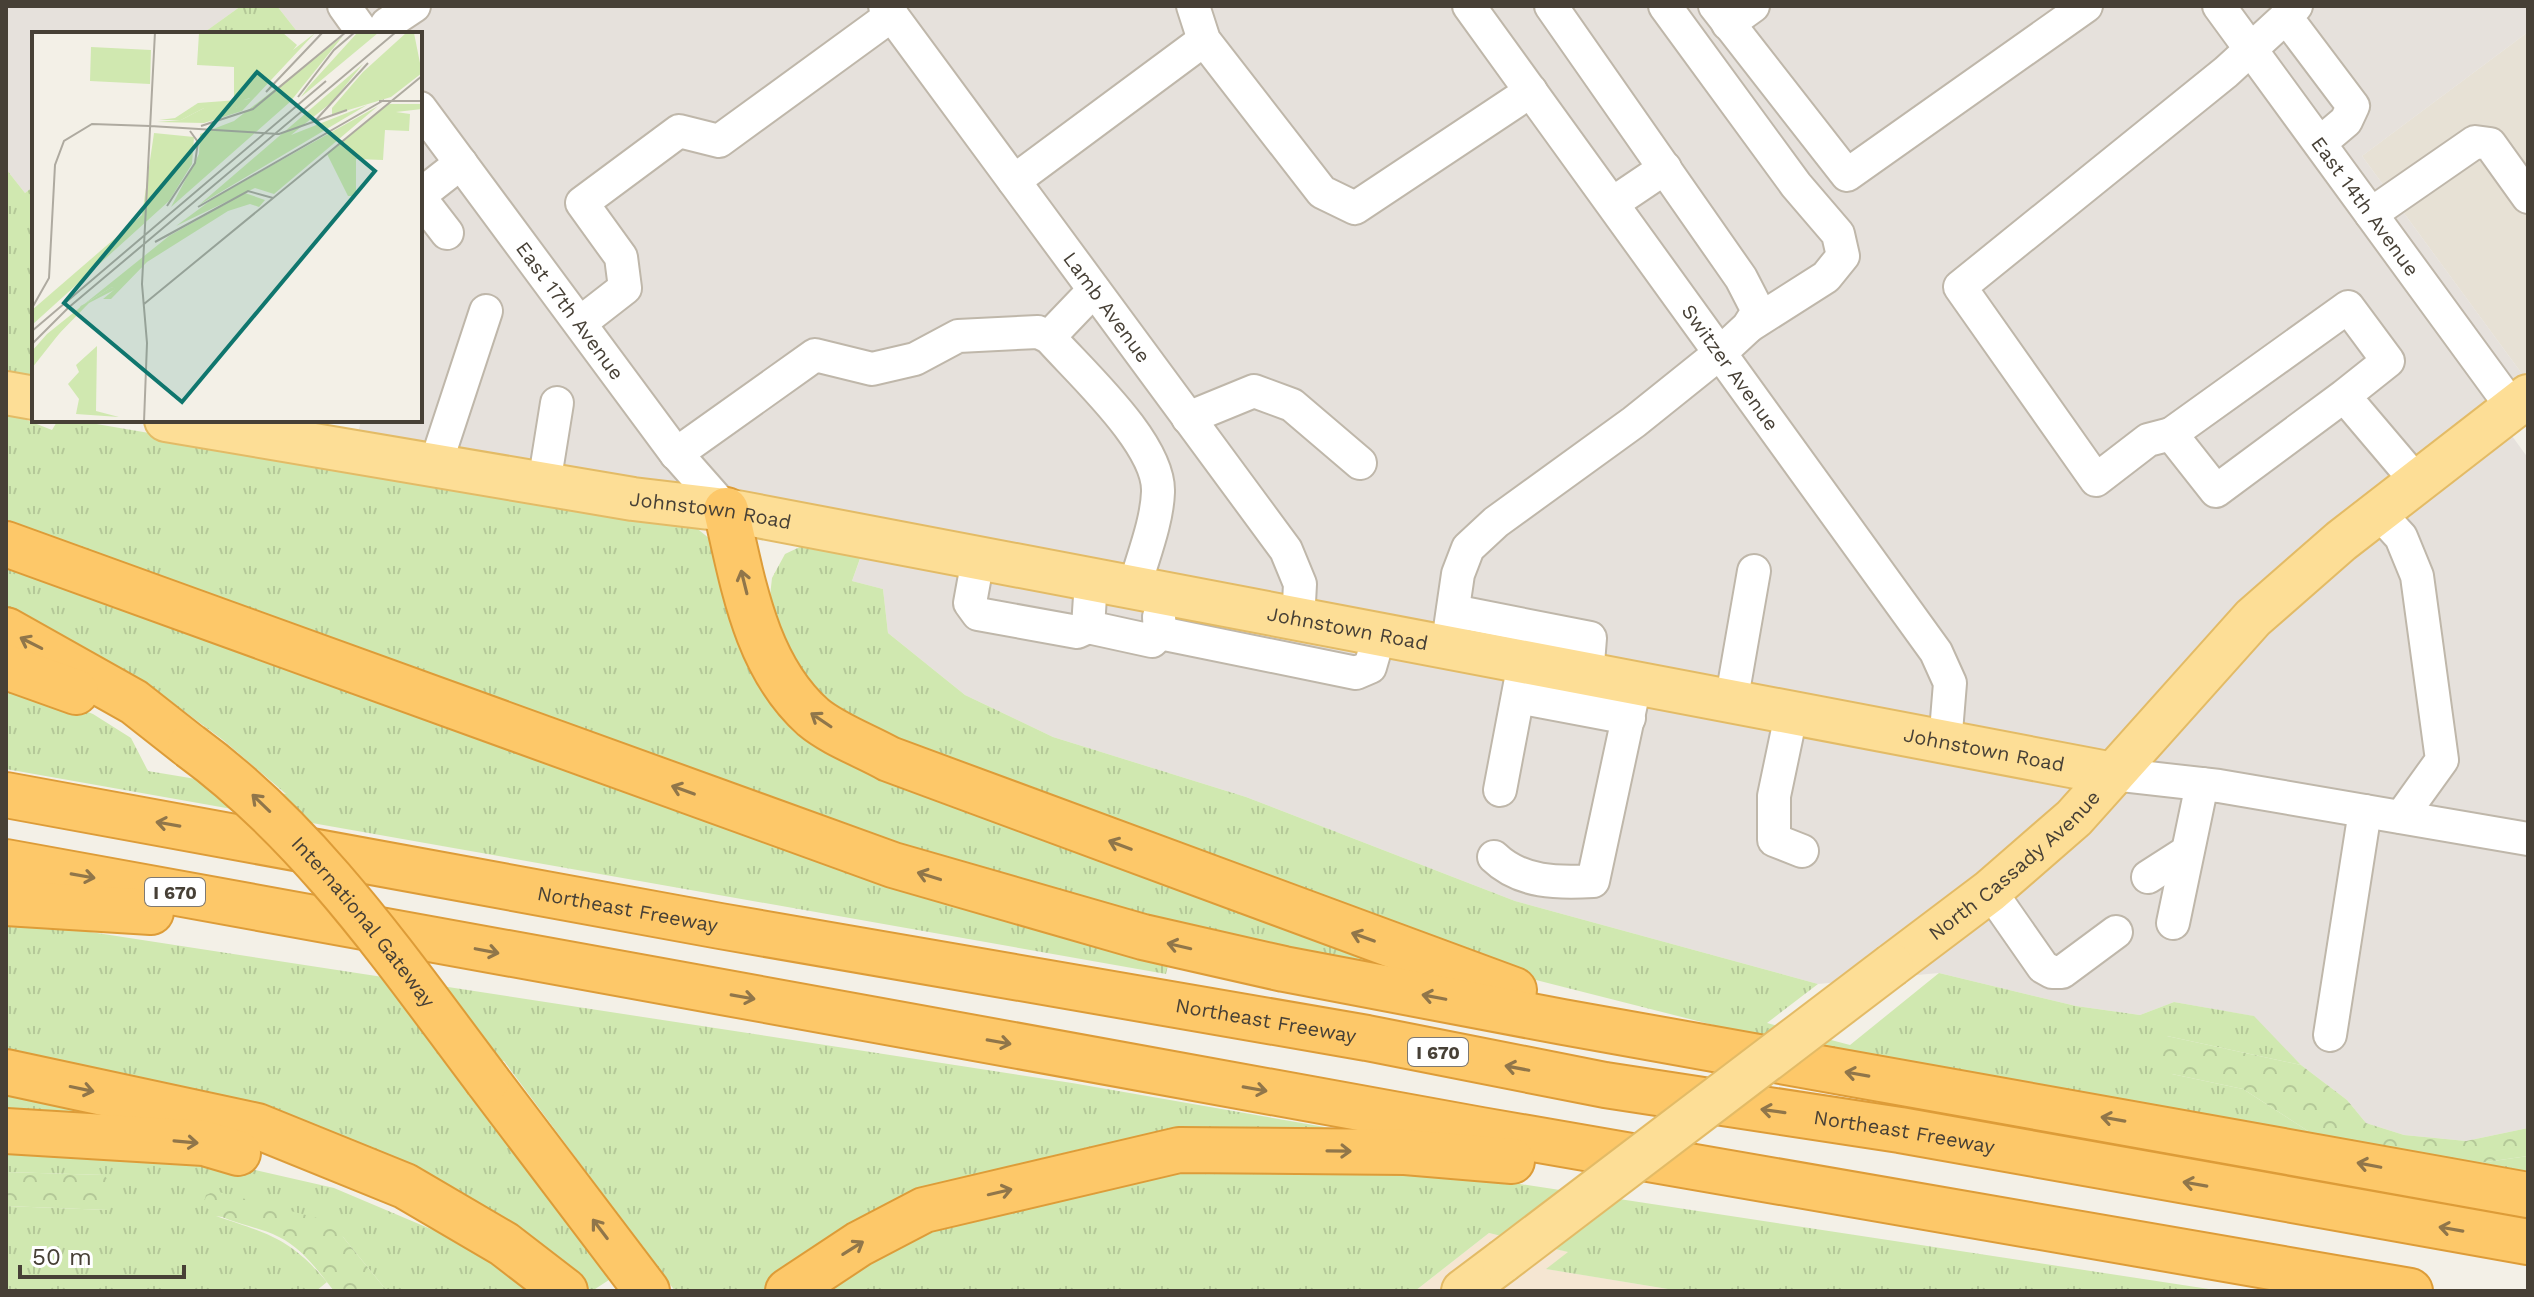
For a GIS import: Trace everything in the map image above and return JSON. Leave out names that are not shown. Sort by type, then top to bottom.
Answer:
[{"type":"highway","points":[[726,510],[746,592],[769,662],[814,717],[889,759],[1410,954],[1649,1035]]},
{"type":"highway","points":[[6,544],[789,829],[989,895],[1143,937],[1284,969],[2528,1195]]},
{"type":"highway","name":"International Gateway","points":[[6,630],[134,702],[248,791],[309,852],[381,940],[647,1291]]},
{"type":"highway","points":[[6,667],[66,687],[190,746]]},
{"type":"highway","name":"Northeast Freeway","points":[[6,795],[720,926],[1367,1038],[1605,1085],[1900,1130],[2528,1242]]},
{"type":"highway","name":"I 670","points":[[6,862],[1466,1127],[1747,1173],[2410,1291]]},
{"type":"highway","points":[[6,903],[344,924]]},
{"type":"highway","points":[[6,1072],[257,1126],[405,1186],[504,1244],[565,1291]]},
{"type":"highway","points":[[6,1131],[204,1143],[400,1198],[504,1244]]},
{"type":"highway","points":[[788,1291],[859,1244],[924,1210],[1179,1150],[1405,1152],[1556,1165],[1747,1173]]},
{"type":"main road","points":[[6,393],[32,398]]},
{"type":"main road","name":"North Cassady Avenue","points":[[1463,1291],[1990,891],[2074,818],[2253,618],[2378,512],[2520,401]]},
{"type":"main road","name":"Johnstown Road","points":[[178,422],[544,484],[726,510],[1091,581],[1151,605],[1298,621],[1379,636],[1450,630],[1521,680],[1587,676],[1632,702],[1731,703],[2113,774]]},
{"type":"street","points":[[344,6],[363,32]]},
{"type":"street","points":[[382,32],[387,24],[414,6]]},
{"type":"street","points":[[1193,6],[1204,40],[1322,192],[1355,208],[1531,91]]},
{"type":"street","name":"Switzer Avenue","points":[[1469,6],[1936,652],[1950,683],[1945,744]]},
{"type":"street","points":[[1551,6],[1741,278],[1758,311],[1749,326]]},
{"type":"street","points":[[1587,676],[1590,638],[1450,630],[1458,574],[1468,548],[1496,522],[1634,422],[1749,326],[1826,277],[1843,256],[1838,234],[1796,185],[1665,6]]},
{"type":"street","points":[[1732,12],[1847,175],[2086,6]]},
{"type":"street","name":"East 14th Avenue","points":[[2219,6],[2371,214],[2520,401]]},
{"type":"street","points":[[580,323],[625,288],[621,257],[582,203],[679,131],[719,141],[889,11]]},
{"type":"street","name":"Lamb Avenue","points":[[889,11],[1286,550],[1300,584],[1298,621]]},
{"type":"street","points":[[2171,434],[2216,491],[2388,361],[2348,307],[2171,434],[2148,440],[2096,480],[1960,287],[2226,72],[2291,12],[2353,106],[2346,121],[2320,143]]},
{"type":"street","points":[[1014,181],[1204,40]]},
{"type":"street","name":"East 17th Avenue","points":[[422,111],[676,454],[726,510]]},
{"type":"street","points":[[2371,214],[2475,142],[2490,144],[2528,197]]},
{"type":"street","points":[[422,194],[461,163]]},
{"type":"street","points":[[1613,203],[1665,168]]},
{"type":"street","points":[[422,199],[447,233]]},
{"type":"street","points":[[1049,337],[1094,290]]},
{"type":"street","points":[[435,466],[486,311]]},
{"type":"street","points":[[676,454],[815,355],[872,369],[915,359],[958,336],[1038,332],[1049,337],[1116,411],[1148,453],[1158,491],[1151,605],[1152,641],[1088,627],[1077,632],[978,614],[970,603],[978,559]]},
{"type":"street","points":[[1188,418],[1254,391],[1292,405],[1360,463]]},
{"type":"street","points":[[2344,396],[2417,482]]},
{"type":"street","points":[[544,484],[557,403]]},
{"type":"street","points":[[2378,512],[2401,537],[2417,576],[2442,760],[2401,817]]},
{"type":"street","points":[[1731,703],[1754,571]]},
{"type":"street","points":[[1088,627],[1091,581]]},
{"type":"street","points":[[1151,605],[1356,673],[1370,667],[1379,636]]},
{"type":"street","points":[[1494,857],[1504,866],[1550,883],[1593,881],[1632,702],[1521,680],[1500,790]]},
{"type":"street","points":[[1791,715],[1774,796],[1774,840],[1802,851]]},
{"type":"street","name":"Johnstown Road","points":[[2113,774],[2202,784],[2528,839]]},
{"type":"street","points":[[2173,923],[2202,784]]},
{"type":"street","points":[[2330,1035],[2365,811]]},
{"type":"street","points":[[2148,877],[2187,852]]},
{"type":"street","points":[[1990,891],[2043,967],[2052,972],[2062,972],[2116,932]]},
{"type":"shaded area","points":[[6,6],[241,6],[205,32],[32,32],[32,188],[25,193],[6,169]]},
{"type":"shaded area","points":[[277,6],[2528,6],[2528,32],[2362,156],[2528,382],[2499,418],[2528,458],[2528,1128],[2466,1141],[2404,1135],[2366,1123],[2347,1100],[2301,1065],[2253,1016],[2174,1002],[2140,1015],[2076,1006],[1939,973],[1818,984],[1515,901],[1246,797],[1053,737],[965,695],[888,633],[883,589],[852,581],[862,554],[351,467],[361,422],[422,422],[422,32],[297,32]]},
{"type":"shaded area","points":[[2528,32],[2528,382],[2362,156]]},
{"type":"shaded area","points":[[1489,1233],[1569,1252],[1547,1269],[1680,1291],[1415,1291]]},
{"type":"green space","points":[[241,6],[277,6],[297,32],[205,32]]},
{"type":"green space","points":[[6,169],[25,193],[32,188],[32,382],[6,377]]},
{"type":"green space","points":[[6,412],[52,430],[57,422],[85,422],[694,526],[710,539],[760,681],[1436,978],[1434,987],[1047,898],[6,527]]},
{"type":"green space","points":[[804,545],[862,553],[852,581],[883,589],[888,633],[965,695],[1053,737],[1246,797],[1515,901],[1818,984],[1767,1023],[1850,1045],[1939,973],[2076,1006],[2140,1015],[2174,1002],[2254,1016],[2301,1065],[2167,1036],[2172,1074],[2243,1089],[2311,1133],[2465,1165],[2528,1156],[2528,1182],[1925,1070],[1733,1030],[1532,979],[847,725],[800,683],[769,605],[772,578],[785,554]]},
{"type":"green space","points":[[6,556],[1170,956],[1166,974],[6,769],[6,679],[93,714],[131,738],[148,771],[286,794],[223,740],[169,700],[6,613]]},
{"type":"green space","points":[[6,919],[1072,1083],[1336,1129],[1335,1139],[1229,1132],[1093,1146],[1005,1167],[900,1201],[843,1231],[766,1291],[675,1291],[504,1061],[442,1052],[612,1278],[592,1291],[521,1230],[6,1061]]},
{"type":"green space","points":[[2167,1036],[2301,1065],[2347,1100],[2366,1123],[2404,1135],[2466,1141],[2528,1128],[2528,1156],[2465,1165],[2311,1133],[2243,1089],[2172,1074],[2158,1064],[2156,1044]]},
{"type":"green space","points":[[6,1091],[165,1120],[6,1121]]},
{"type":"green space","points":[[6,1149],[225,1163],[334,1188],[445,1235],[537,1291],[387,1291],[343,1237],[216,1216],[278,1239],[302,1256],[327,1282],[316,1291],[6,1291],[6,1206],[107,1210],[104,1175],[6,1172]]},
{"type":"green space","points":[[1309,1165],[1507,1182],[2222,1291],[1680,1291],[1546,1269],[1568,1252],[1489,1233],[1415,1291],[819,1291],[945,1221],[1132,1174]]},
{"type":"green space","points":[[6,1172],[104,1175],[112,1188],[112,1201],[107,1210],[6,1206]]},
{"type":"green space","points":[[215,1191],[317,1218],[343,1237],[387,1291],[334,1291],[295,1247],[269,1233],[220,1216],[203,1205],[206,1195]]}]
